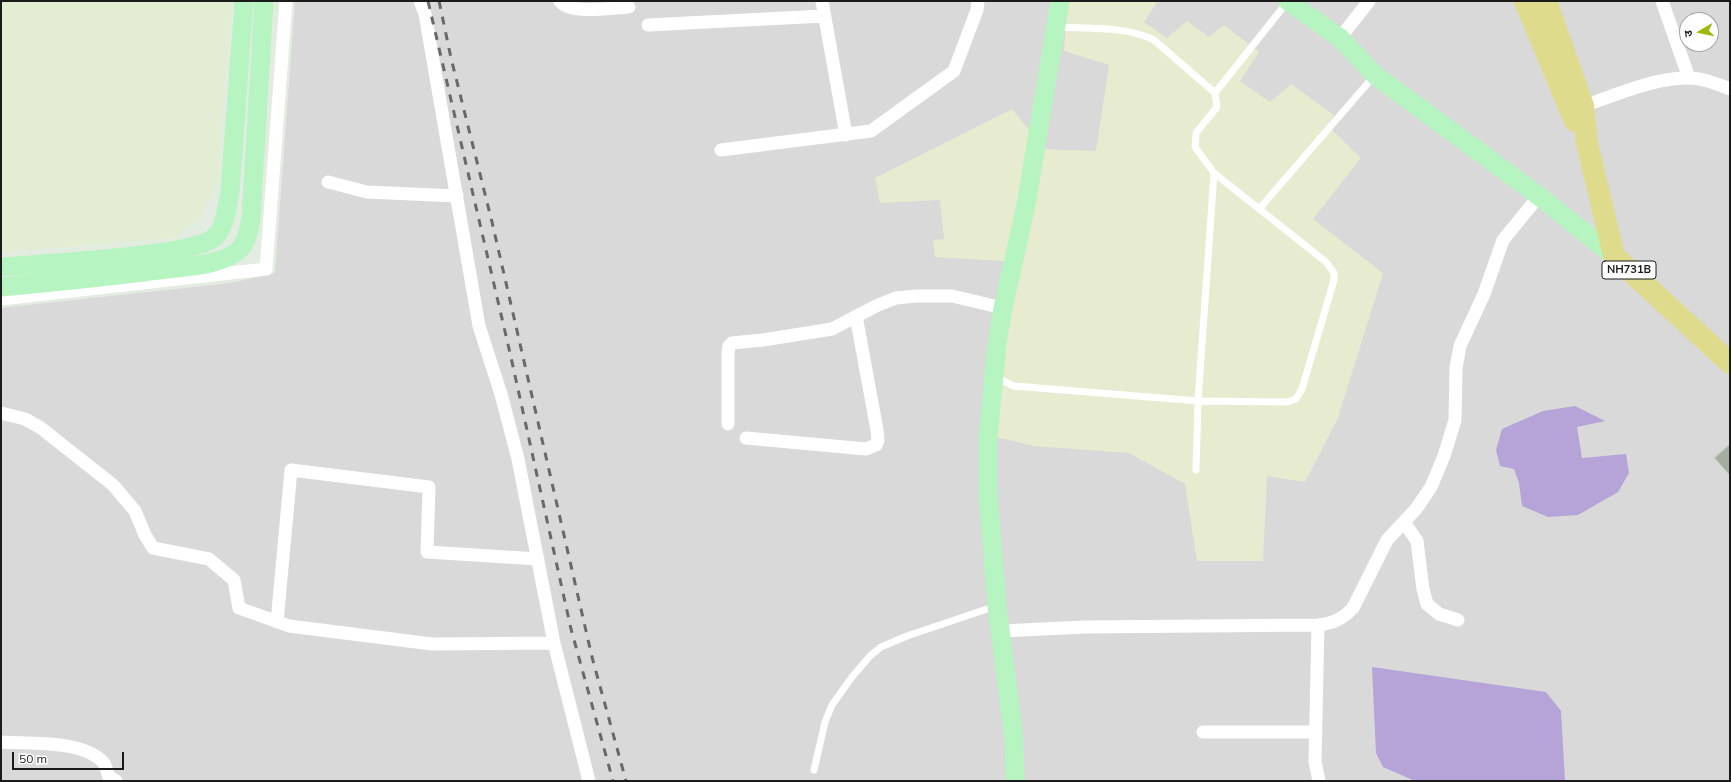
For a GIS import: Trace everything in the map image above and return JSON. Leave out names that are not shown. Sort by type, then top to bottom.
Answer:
[{"type":"highway","name":"NH731B","points":[[1525,1],[1576,108]]},
{"type":"highway","name":"NH731B","points":[[1546,1],[1587,143],[1614,256],[1728,358]]},
{"type":"street","points":[[1,267],[160,253],[204,244],[216,236],[225,216],[230,191],[244,1]]},
{"type":"street","points":[[1,287],[96,279],[210,263],[232,254],[241,248],[246,242],[251,218],[264,1]]},
{"type":"street","points":[[1,299],[266,269],[286,1]]},
{"type":"street","points":[[420,1],[425,14],[480,326],[501,394],[516,451],[554,644],[589,781]]},
{"type":"street","points":[[560,1],[565,7],[570,8],[596,9],[629,7]]},
{"type":"street","points":[[822,1],[846,135]]},
{"type":"street","points":[[721,150],[871,131],[954,71],[977,10],[978,1]]},
{"type":"street","points":[[1015,781],[1014,739],[998,606],[988,463],[994,377],[1003,308],[1026,205],[1057,27],[1060,1]]},
{"type":"street","points":[[1288,1],[1340,38],[1375,75],[1539,196],[1614,256]]},
{"type":"street","points":[[1340,38],[1369,1]]},
{"type":"street","points":[[1662,1],[1689,78]]},
{"type":"street","points":[[648,25],[824,16]]},
{"type":"street","points":[[1576,108],[1654,83],[1689,78],[1707,80],[1730,89]]},
{"type":"street","points":[[328,182],[367,192],[457,196]]},
{"type":"street","points":[[1001,631],[1085,627],[1318,625],[1339,620],[1353,608],[1387,540],[1426,495],[1444,456],[1455,420],[1456,358],[1460,346],[1484,294],[1499,249],[1507,234],[1539,196]]},
{"type":"street","points":[[728,424],[728,354],[729,346],[732,343],[763,340],[832,328],[896,298],[916,296],[952,296],[1003,308]]},
{"type":"street","points":[[746,438],[856,448],[866,448],[876,445],[878,440],[877,430],[856,316]]},
{"type":"street","points":[[1,413],[25,419],[41,428],[113,485],[135,511],[145,535],[153,548],[209,559],[234,580],[239,608],[289,626],[432,644],[554,644]]},
{"type":"street","points":[[277,622],[291,470],[430,487],[427,552],[538,559]]},
{"type":"street","points":[[1404,522],[1416,541],[1422,588],[1427,604],[1439,614],[1458,620]]},
{"type":"street","points":[[1318,625],[1315,762],[1319,781]]},
{"type":"street","points":[[1203,732],[1316,732]]},
{"type":"street","points":[[1,742],[65,746],[91,752],[104,762],[109,778],[116,781]]},
{"type":"lane","points":[[1215,93],[1288,1]]},
{"type":"lane","points":[[994,377],[1014,386],[1198,401],[1288,402],[1296,399],[1302,389],[1334,280],[1334,273],[1326,262],[1260,208],[1214,173],[1195,147],[1196,132],[1217,107],[1215,93],[1154,40],[1143,35],[1130,32],[1057,27]]},
{"type":"lane","points":[[1260,208],[1375,75]]},
{"type":"lane","points":[[1196,470],[1198,401],[1214,173]]},
{"type":"lane","points":[[814,770],[825,722],[832,705],[852,677],[870,656],[881,647],[908,636],[998,606]]},
{"type":"shaded area","points":[[1,1],[232,1],[218,181],[201,218],[174,238],[1,252]]},
{"type":"shaded area","points":[[295,1],[1730,1],[1730,781],[1,781],[1,308],[231,283],[275,273]]},
{"type":"shaded area","points":[[1068,1],[1158,1],[1144,22],[1167,38],[1187,21],[1209,37],[1224,25],[1259,52],[1240,81],[1270,102],[1291,84],[1334,115],[1327,125],[1361,158],[1313,219],[1383,273],[1338,418],[1305,482],[1267,476],[1263,561],[1197,561],[1185,484],[1129,453],[1034,446],[996,437],[1004,322],[1018,262],[935,257],[933,240],[944,239],[940,200],[880,203],[875,178],[1012,109],[1045,149],[1096,151],[1109,65],[1064,51]]},
{"type":"shaded area","points":[[1575,406],[1605,421],[1577,427],[1582,458],[1626,454],[1629,473],[1618,492],[1578,515],[1548,517],[1522,506],[1519,483],[1514,469],[1500,466],[1496,450],[1502,429],[1543,411]]},
{"type":"shaded area","points":[[1372,667],[1546,692],[1561,711],[1565,781],[1415,781],[1383,767],[1376,753]]},
{"type":"building","points":[[1730,445],[1730,475],[1715,458]]},
{"type":"railway","points":[[428,1],[510,353],[571,629],[613,781]]},
{"type":"railway","points":[[439,1],[451,58],[492,222],[592,657],[626,781]]}]
